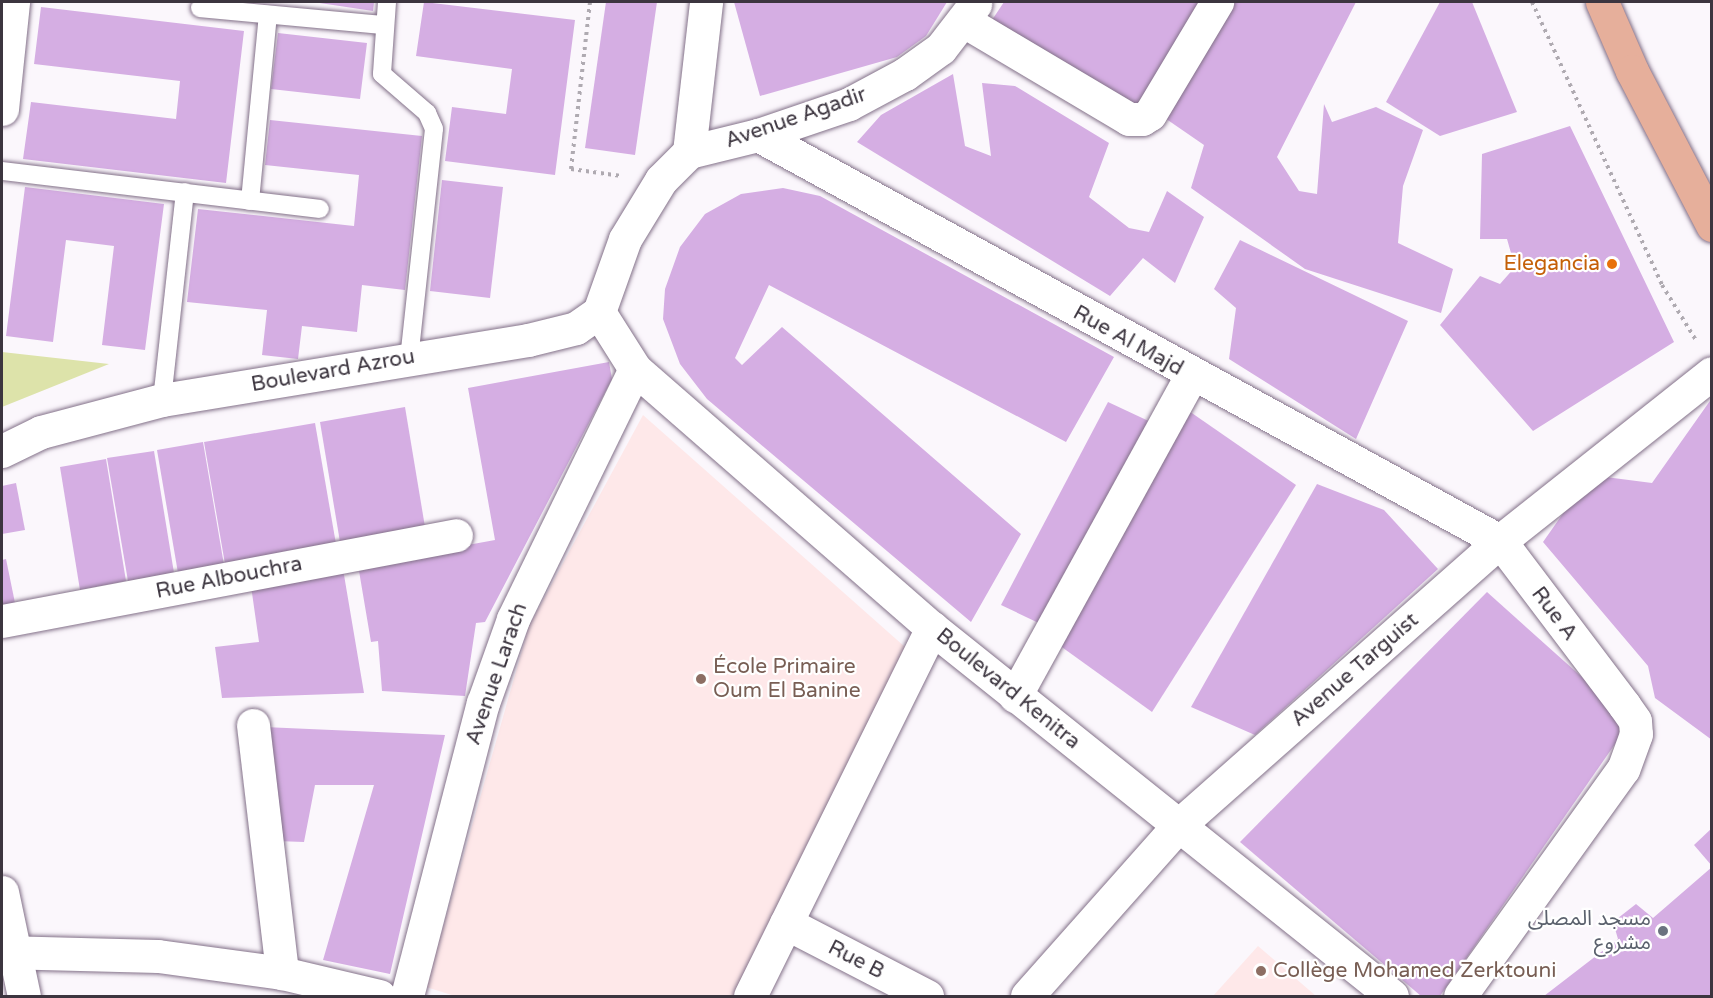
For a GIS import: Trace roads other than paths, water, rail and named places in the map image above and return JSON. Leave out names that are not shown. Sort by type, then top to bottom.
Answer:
[{"type":"main road","points":[[1602,2],[1632,71],[1712,225]]},
{"type":"street","points":[[2,109],[13,2]]},
{"type":"street","points":[[635,369],[599,312],[625,239],[660,180],[688,152],[706,2]]},
{"type":"street","points":[[970,11],[1129,119],[1142,119],[1150,114],[1217,2]]},
{"type":"street","name":"Avenue Agadir","points":[[688,152],[758,135],[849,104],[905,74],[941,48],[970,11]]},
{"type":"street","name":"Rue Al Majd","points":[[758,135],[1191,376],[1500,541]]},
{"type":"street","name":"Boulevard Azrou","points":[[2,451],[41,432],[162,400],[528,340],[576,328],[599,312]]},
{"type":"street","name":"Avenue Targuist","points":[[1027,996],[1179,825],[1705,359]]},
{"type":"street","name":"Boulevard Kenitra","points":[[635,369],[932,628],[1392,996]]},
{"type":"street","name":"Avenue Larach","points":[[406,996],[483,703],[513,619],[635,369]]},
{"type":"street","points":[[1015,696],[1191,376]]},
{"type":"street","name":"Rue Albouchra","points":[[2,621],[456,535]]},
{"type":"street","name":"Rue A","points":[[1460,996],[1623,768],[1636,734],[1635,721],[1500,541]]},
{"type":"street","points":[[750,996],[932,628]]},
{"type":"street","points":[[253,725],[282,974]]},
{"type":"street","points":[[2,891],[9,952],[24,996]]},
{"type":"street","name":"Rue B","points":[[786,923],[927,996]]},
{"type":"street","points":[[9,952],[158,956],[282,974],[379,996]]},
{"type":"lane","points":[[387,2],[382,74],[427,113],[434,129],[409,358]]},
{"type":"lane","points":[[200,8],[260,10],[384,25]]},
{"type":"lane","points":[[250,201],[260,10]]},
{"type":"lane","points":[[2,171],[320,209]]},
{"type":"lane","points":[[162,400],[185,192]]},
{"type":"place","name":"Elegancia","points":[[1612,264]]},
{"type":"place","name":"École Primaire Oum El Banine","points":[[701,679]]},
{"type":"place","name":"مسجد المصلى مشروع","points":[[1663,931]]},
{"type":"place","name":"Collège Mohamed Zerktouni","points":[[1261,971]]}]
